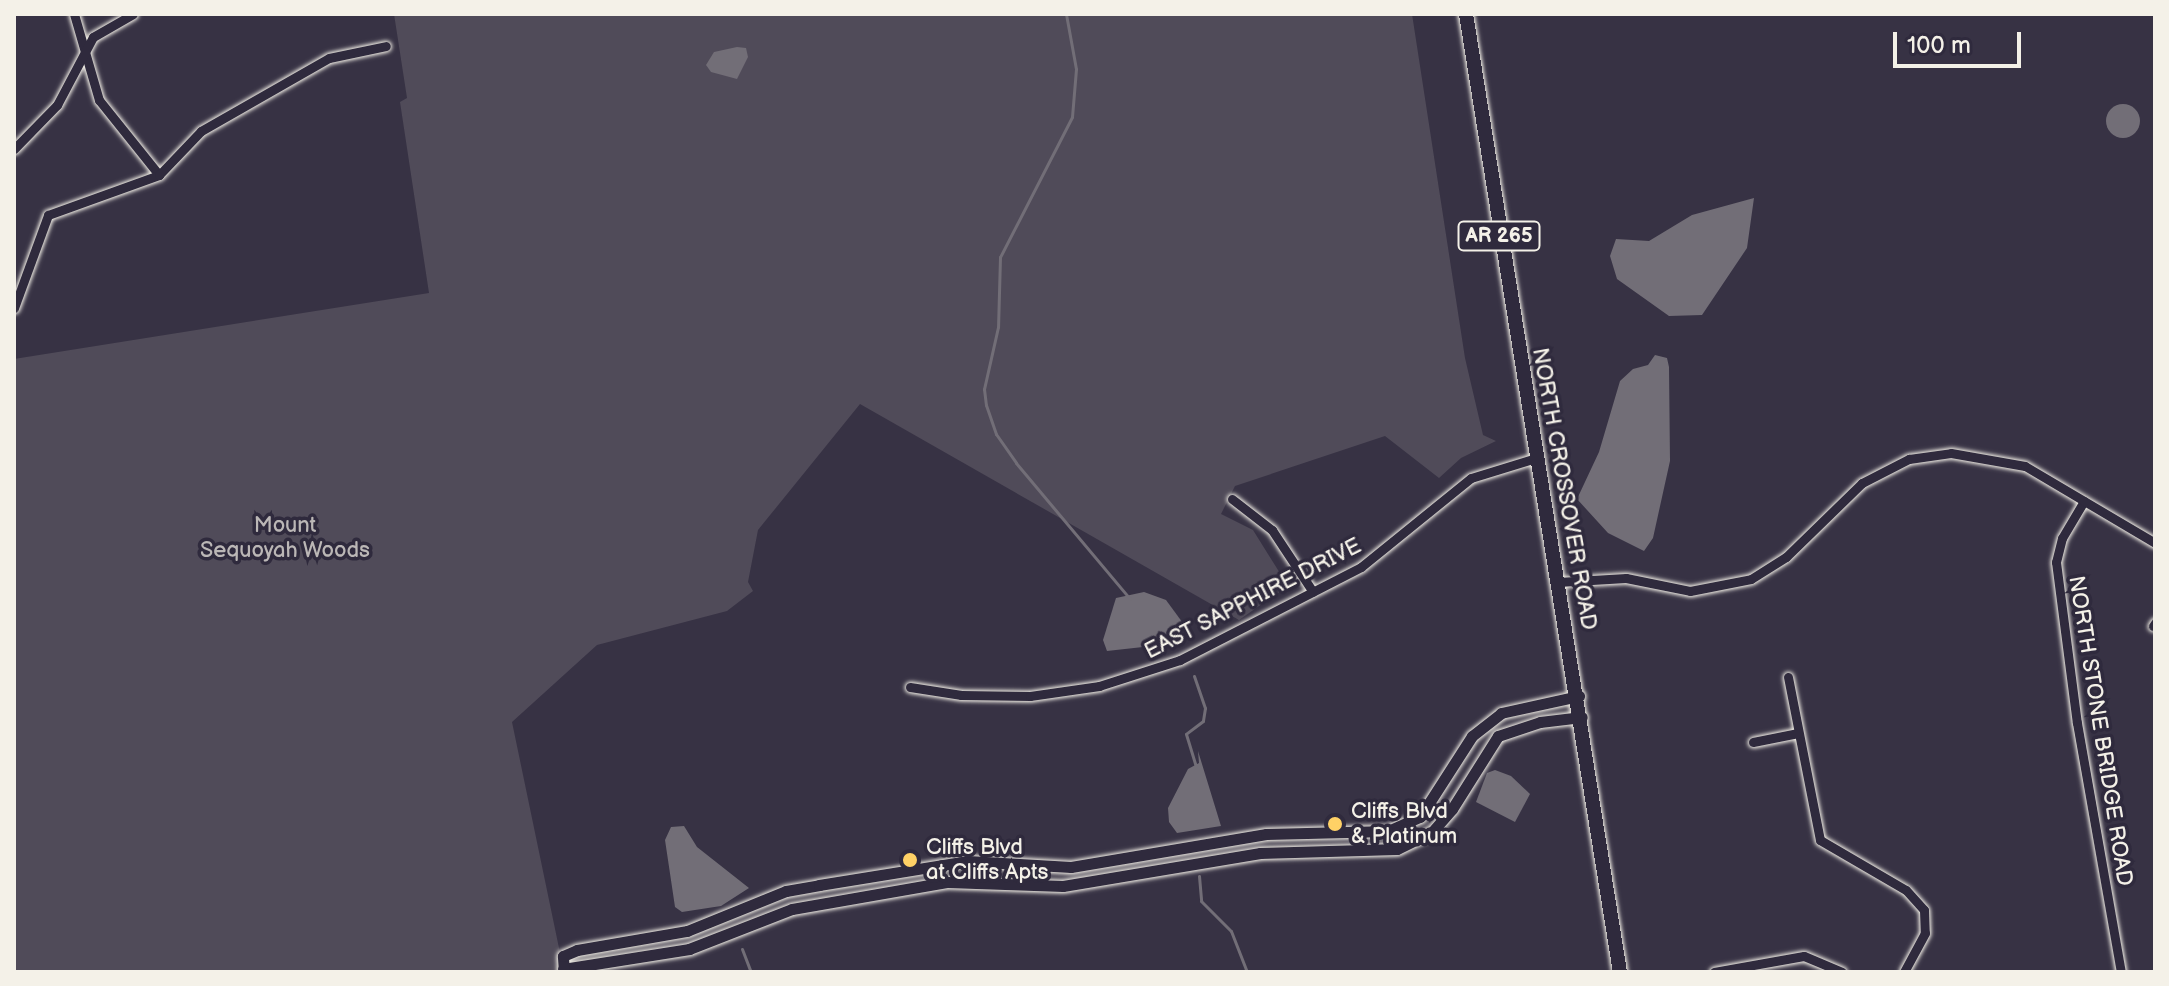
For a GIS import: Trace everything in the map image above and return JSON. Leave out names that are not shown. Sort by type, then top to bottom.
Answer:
[{"type":"main road","name":"NORTH CROSSOVER ROAD","points":[[1466,14],[1536,458],[1579,696],[1620,972]]},
{"type":"street","points":[[74,14],[86,45],[87,68],[108,116],[159,175]]},
{"type":"street","points":[[14,149],[57,105],[86,45],[133,14]]},
{"type":"street","points":[[14,308],[48,215],[159,175],[201,131],[329,58],[386,46]]},
{"type":"street","points":[[1558,582],[1626,578],[1690,591],[1751,579],[1786,557],[1839,500],[1909,459],[1951,453],[1999,458],[2025,466],[2155,543]]},
{"type":"street","name":"EAST SAPPHIRE DRIVE","points":[[910,687],[986,697],[1099,686],[1180,660],[1390,549],[1471,478],[1536,458]]},
{"type":"street","points":[[1232,499],[1272,530],[1313,592]]},
{"type":"street","name":"NORTH STONE BRIDGE ROAD","points":[[2084,501],[2062,538],[2056,562],[2077,723],[2121,972]]},
{"type":"street","points":[[1788,677],[1820,840],[1906,890],[1924,910],[1925,933],[1904,972]]},
{"type":"street","points":[[1579,696],[1524,705],[1493,718],[1472,736],[1420,817],[1388,831],[1266,834],[1071,867],[945,864],[786,891],[693,930],[577,950],[563,956],[564,971],[697,947],[792,909],[947,882],[1063,886],[1260,853],[1397,849],[1432,832],[1452,809],[1498,736],[1540,722],[1582,717]]},
{"type":"street","points":[[1753,742],[1798,733]]},
{"type":"street","points":[[693,930],[697,947]]},
{"type":"street","points":[[1714,972],[1804,956],[1842,972]]},
{"type":"green space","name":"Mount Sequoyah Woods","points":[[394,14],[1412,14],[1465,358],[1483,435],[1496,441],[1461,458],[1439,478],[1385,436],[1235,486],[1221,514],[1253,530],[1288,586],[1239,620],[860,404],[758,530],[748,582],[753,591],[727,611],[597,645],[512,722],[564,972],[14,972],[14,359],[429,293],[400,102],[407,98]]},
{"type":"shaded area","points":[[746,48],[748,57],[737,79],[711,72],[706,65],[714,52]]},
{"type":"shaded area","points":[[2123,104],[2135,109],[2140,121],[2135,133],[2123,138],[2111,133],[2106,121],[2111,109]]},
{"type":"shaded area","points":[[1754,198],[1747,248],[1702,315],[1669,316],[1617,279],[1610,256],[1616,239],[1649,241],[1692,215]]},
{"type":"shaded area","points":[[1655,355],[1667,358],[1669,367],[1670,461],[1653,538],[1644,551],[1608,533],[1577,499],[1599,452],[1620,381],[1633,369],[1648,365]]},
{"type":"shaded area","points":[[1144,592],[1166,600],[1188,630],[1179,643],[1107,651],[1103,640],[1116,598]]},
{"type":"shaded area","points":[[1198,751],[1221,826],[1177,833],[1169,822],[1168,808],[1188,769],[1199,763]]},
{"type":"shaded area","points":[[1495,770],[1511,776],[1530,794],[1515,822],[1476,802],[1487,773]]},
{"type":"shaded area","points":[[684,826],[697,847],[749,888],[721,906],[682,912],[675,907],[665,840],[671,827]]},
{"type":"waterway","points":[[1066,14],[1076,69],[1072,117],[1000,257],[998,327],[984,389],[996,434],[1016,463],[1130,599]]},
{"type":"waterway","points":[[1194,676],[1205,708],[1203,721],[1186,734],[1196,766]]},
{"type":"waterway","points":[[1199,876],[1201,901],[1231,931],[1247,972]]},
{"type":"waterway","points":[[742,949],[751,972]]},
{"type":"place","name":"Cliffs Blvd & Platinum","points":[[1335,824]]},
{"type":"place","name":"Cliffs Blvd at Cliffs Apts","points":[[910,860]]}]
